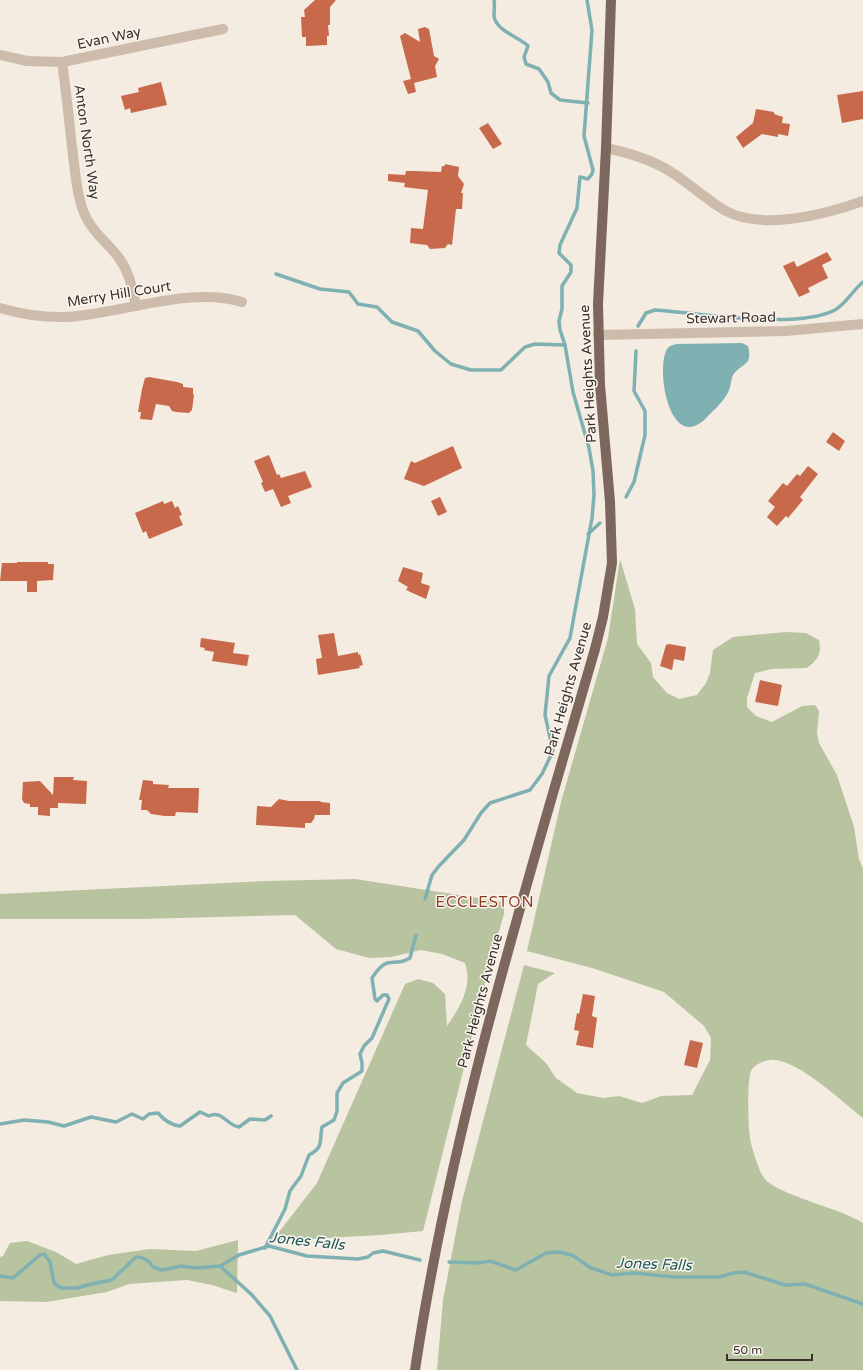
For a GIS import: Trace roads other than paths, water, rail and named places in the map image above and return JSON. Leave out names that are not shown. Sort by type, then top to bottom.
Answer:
[{"type":"main road","name":"Park Heights Avenue","points":[[415,1370],[441,1222],[484,1041],[595,649],[608,590],[612,563],[612,532],[600,385],[598,335],[598,304],[606,148],[611,0]]},
{"type":"street","name":"Evan Way","points":[[0,55],[27,61],[62,62],[223,29]]},
{"type":"street","name":"Anton North Way","points":[[62,62],[75,173],[84,214],[97,234],[118,256],[125,267],[130,277],[136,306]]},
{"type":"street","points":[[606,148],[631,154],[652,162],[673,173],[725,210],[741,217],[763,221],[791,218],[818,214],[863,201]]},
{"type":"street","name":"Merry Hill Court","points":[[0,308],[40,317],[60,317],[84,316],[199,296],[227,297],[242,302]]},
{"type":"street","name":"Stewart Road","points":[[598,335],[786,331],[863,324]]},
{"type":"water","points":[[742,343],[748,346],[749,358],[746,364],[733,375],[730,388],[725,397],[708,416],[695,426],[684,426],[676,419],[669,406],[665,391],[663,375],[664,360],[667,349],[670,346],[677,344]]},
{"type":"waterway","points":[[494,0],[494,16],[499,26],[528,46],[524,57],[526,64],[539,69],[548,82],[551,93],[560,100],[588,103]]},
{"type":"waterway","points":[[425,899],[432,875],[464,840],[481,813],[490,803],[530,790],[542,774],[553,751],[545,715],[549,676],[570,638],[592,518],[594,495],[593,471],[589,448],[573,392],[565,345],[560,330],[559,321],[562,309],[562,286],[571,272],[571,265],[559,253],[560,245],[577,208],[580,177],[588,179],[593,170],[584,136],[592,30],[587,0]]},
{"type":"waterway","points":[[276,274],[320,289],[349,292],[358,304],[377,307],[392,322],[418,331],[435,351],[451,364],[471,370],[501,370],[525,347],[535,344],[565,345]]},
{"type":"waterway","points":[[638,326],[646,313],[655,310],[722,317],[773,320],[818,316],[839,307],[863,282]]},
{"type":"waterway","points":[[626,497],[634,482],[645,435],[645,411],[634,391],[636,351]]},
{"type":"waterway","points":[[588,534],[600,523]]},
{"type":"waterway","points":[[265,1248],[285,1209],[290,1191],[301,1176],[309,1155],[319,1147],[322,1127],[334,1120],[337,1111],[337,1093],[343,1083],[362,1071],[360,1054],[364,1046],[372,1038],[389,999],[387,995],[383,995],[377,1001],[375,999],[372,978],[383,965],[391,962],[404,961],[410,958],[416,935]]},
{"type":"waterway","points":[[0,1124],[24,1120],[48,1122],[64,1126],[91,1117],[116,1122],[132,1114],[143,1119],[149,1114],[158,1113],[173,1125],[180,1126],[200,1112],[209,1116],[221,1116],[231,1124],[239,1127],[250,1119],[265,1120],[271,1116]]},
{"type":"waterway","name":"Jones Falls","points":[[0,1276],[13,1278],[40,1255],[44,1254],[50,1262],[54,1283],[61,1288],[77,1288],[112,1280],[136,1257],[146,1259],[153,1267],[162,1270],[181,1266],[195,1268],[220,1266],[239,1255],[269,1246],[307,1256],[358,1259],[383,1251],[420,1260]]},
{"type":"waterway","name":"Jones Falls","points":[[449,1262],[479,1263],[490,1261],[516,1270],[546,1253],[559,1252],[572,1255],[591,1268],[612,1275],[634,1273],[674,1277],[720,1277],[733,1273],[744,1272],[785,1285],[805,1284],[863,1304]]},
{"type":"waterway","points":[[220,1266],[252,1295],[270,1316],[297,1370]]},
{"type":"district","name":"ECCLESTON","points":[[485,902]]}]
